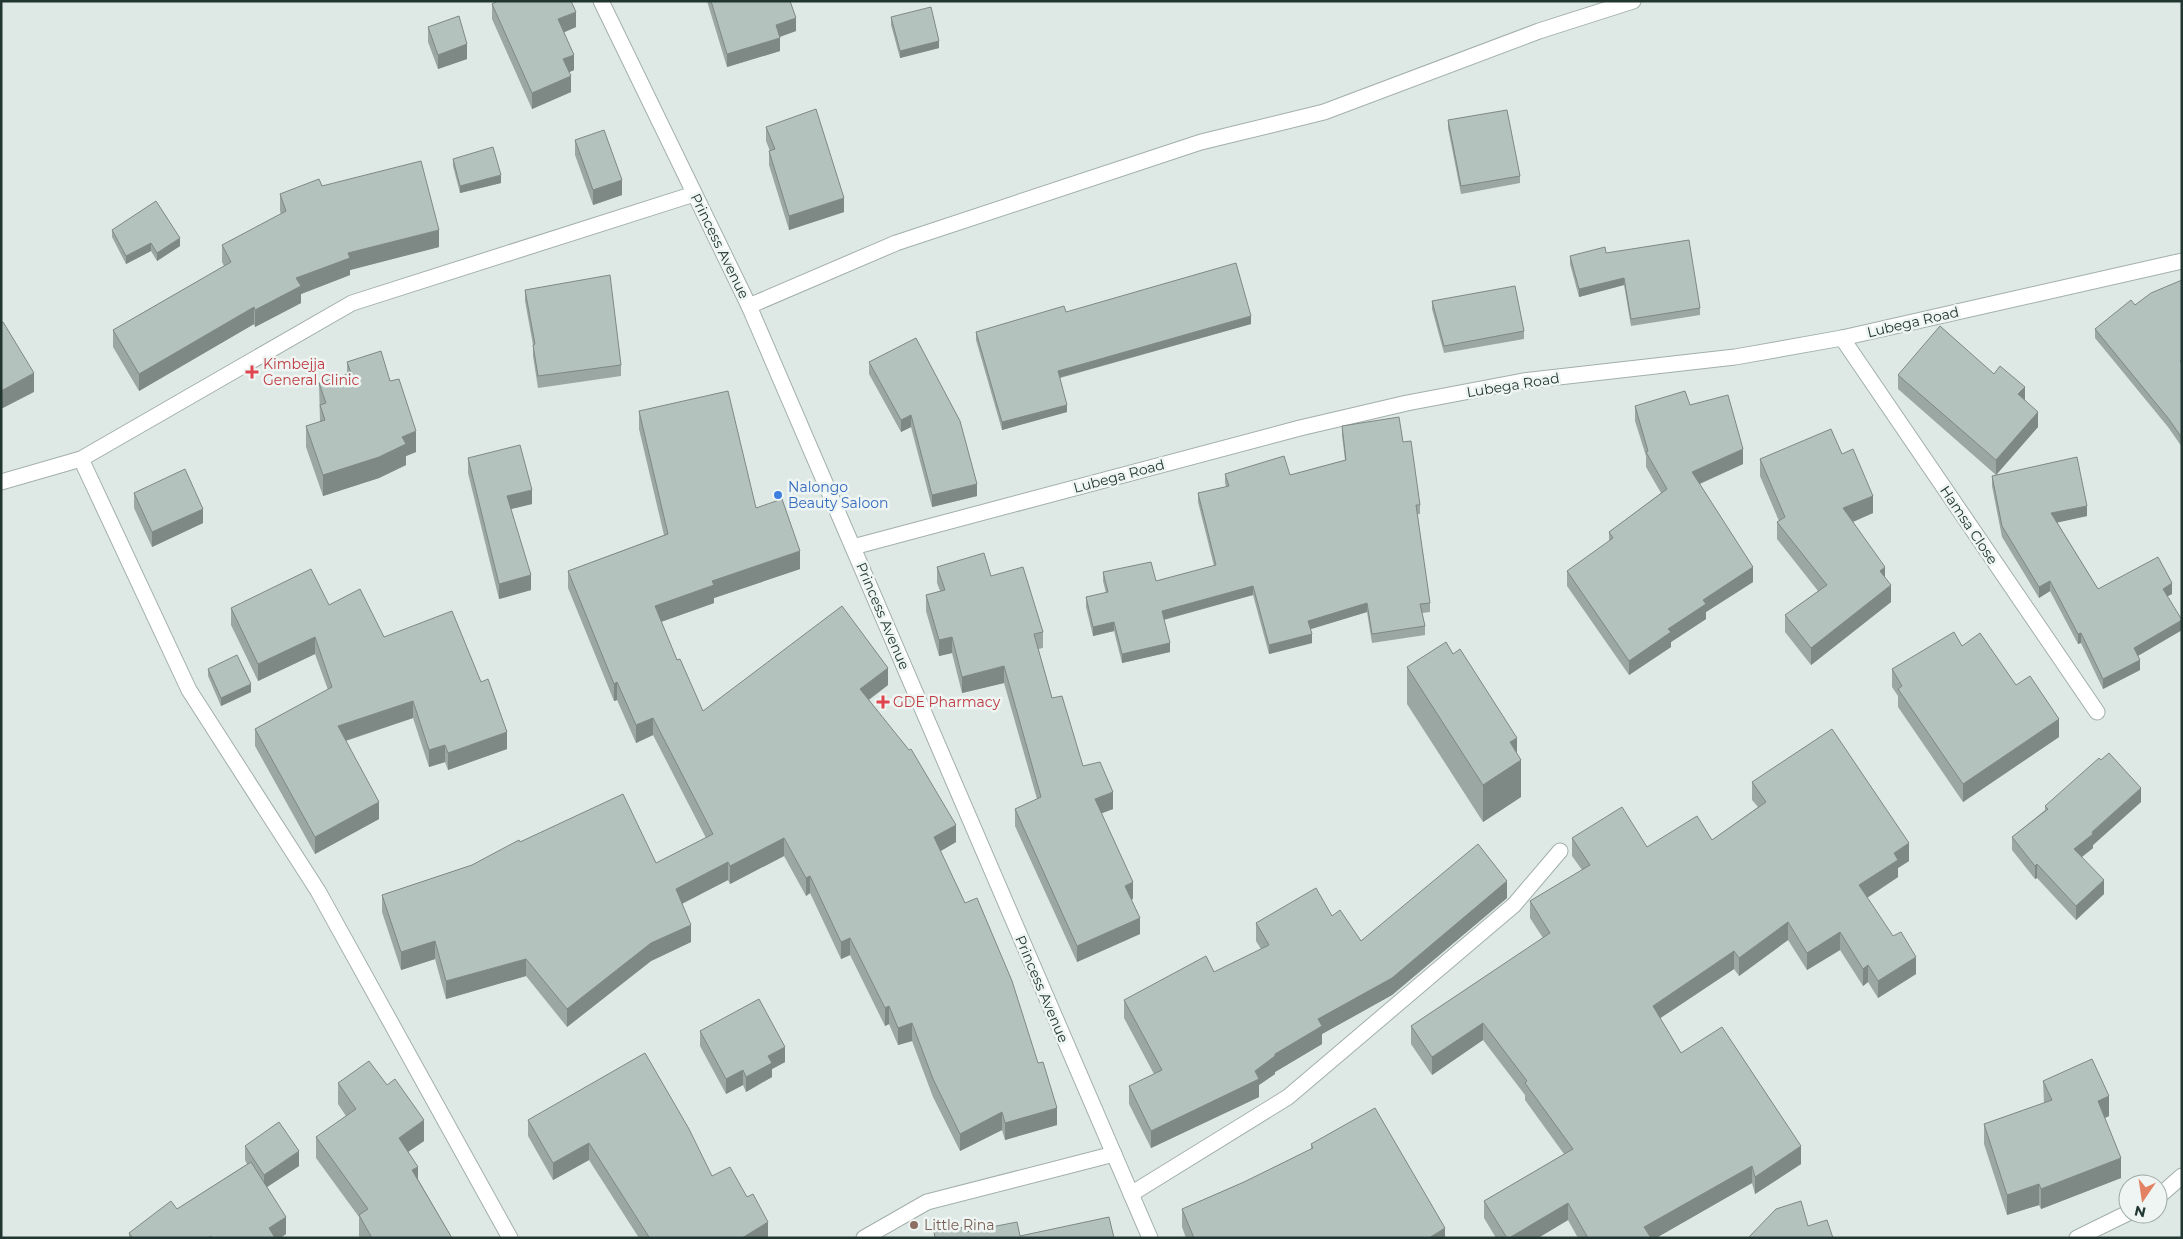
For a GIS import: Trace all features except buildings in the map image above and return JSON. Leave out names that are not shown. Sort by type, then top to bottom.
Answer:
[{"type":"street","name":"Princess Avenue","points":[[601,1],[749,306],[1150,1238]]},
{"type":"street","points":[[749,306],[896,243],[1201,142],[1324,112],[1539,31],[1633,1]]},
{"type":"street","points":[[1,482],[81,459],[352,303],[694,194]]},
{"type":"street","name":"Lubega Road","points":[[853,547],[1300,428],[1407,403],[1523,381],[1735,357],[1842,338],[2182,261]]},
{"type":"street","name":"Hamsa Close","points":[[1842,338],[2097,712]]},
{"type":"street","points":[[81,459],[189,690],[318,891],[510,1238]]},
{"type":"street","points":[[1131,1194],[1288,1097],[1514,905],[1560,852]]},
{"type":"street","points":[[864,1238],[927,1202],[1114,1154]]},
{"type":"street","points":[[2168,1188],[2182,1176]]},
{"type":"street","points":[[2077,1238],[2118,1218]]},
{"type":"place","name":"Kimbejja General Clinic","points":[[252,372]]},
{"type":"place","name":"Nalongo Beauty Saloon","points":[[778,495]]},
{"type":"place","name":"GDE Pharmacy","points":[[883,702]]},
{"type":"place","name":"Little Rina","points":[[914,1225]]}]
